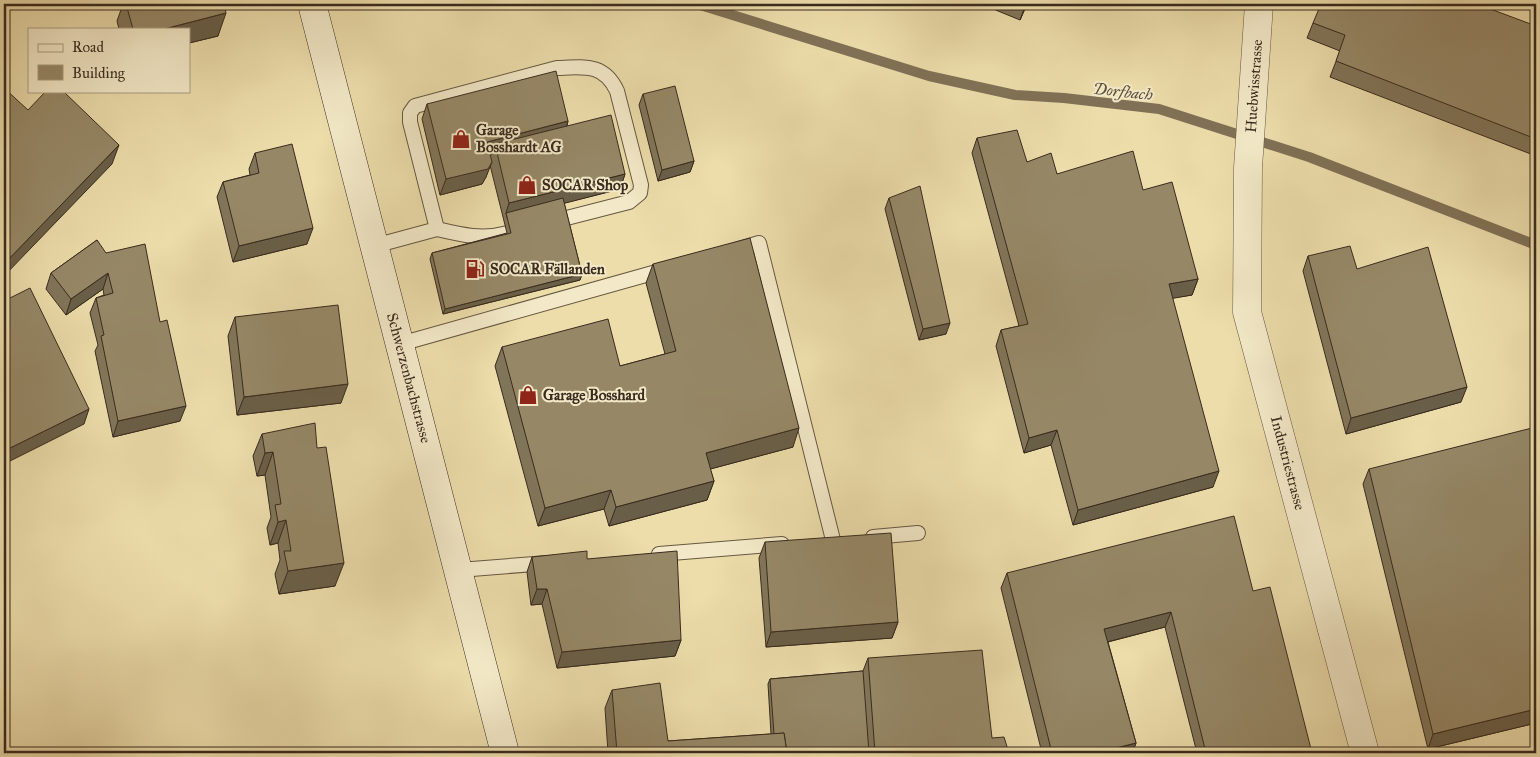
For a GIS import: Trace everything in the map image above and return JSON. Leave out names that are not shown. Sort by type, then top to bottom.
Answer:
[{"type":"main road","name":"Schwerzenbachstrasse","points":[[312,4],[505,753]]},
{"type":"main road","name":"Huebwisstrasse","points":[[1248,168],[1259,4]]},
{"type":"main road","name":"Industriestrasse","points":[[1248,168],[1247,312],[1365,753]]},
{"type":"lane","points":[[437,229],[410,122],[411,109],[424,101],[557,68],[580,67],[598,70],[611,79],[617,91],[642,184],[640,193],[629,202],[538,226]]},
{"type":"lane","points":[[374,246],[437,229],[480,238],[492,238],[520,230],[522,240]]},
{"type":"lane","points":[[721,254],[759,244],[828,540],[918,533]]},
{"type":"lane","points":[[400,344],[539,301],[683,265]]},
{"type":"lane","points":[[646,555],[793,543]]},
{"type":"lane","points":[[458,570],[557,562]]},
{"type":"building","points":[[126,4],[224,4],[226,13],[168,28],[133,28]]},
{"type":"building","points":[[1321,4],[1477,4],[1536,26],[1536,139],[1336,61],[1345,35],[1313,23]]},
{"type":"building","points":[[556,71],[568,121],[487,142],[492,162],[488,169],[446,179],[427,104]]},
{"type":"building","points":[[675,86],[694,161],[662,170],[643,94]]},
{"type":"building","points":[[4,88],[28,110],[45,92],[64,92],[119,145],[4,264]]},
{"type":"building","points":[[611,115],[625,174],[509,203],[495,144]]},
{"type":"building","points":[[1017,130],[1027,162],[1051,153],[1057,174],[1133,151],[1143,190],[1172,182],[1198,279],[1169,284],[1219,471],[1078,510],[1057,430],[1029,438],[1001,330],[1028,324],[977,138]]},
{"type":"building","points":[[292,144],[313,228],[239,246],[223,182],[259,173],[255,153]]},
{"type":"building","points":[[920,186],[950,323],[923,329],[889,198]]},
{"type":"building","points":[[563,198],[582,274],[445,309],[432,253],[511,233],[506,213]]},
{"type":"building","points":[[750,238],[799,428],[706,453],[714,481],[616,507],[611,490],[545,508],[502,347],[608,319],[620,366],[676,351],[653,264]]},
{"type":"building","points":[[97,240],[106,253],[145,244],[160,322],[167,320],[186,406],[118,421],[101,336],[104,335],[96,298],[113,293],[108,273],[71,299],[51,273]]},
{"type":"building","points":[[1350,246],[1357,269],[1428,247],[1467,387],[1351,418],[1308,256]]},
{"type":"building","points":[[30,288],[89,409],[4,451],[4,301]]},
{"type":"building","points":[[338,305],[348,384],[244,397],[235,317]]},
{"type":"building","points":[[315,423],[317,448],[326,447],[344,563],[288,571],[284,551],[291,551],[286,520],[278,522],[275,505],[281,504],[273,452],[265,453],[262,434]]},
{"type":"building","points":[[1536,427],[1536,709],[1433,734],[1369,469]]},
{"type":"building","points":[[1234,516],[1253,591],[1270,587],[1312,753],[1206,753],[1171,612],[1104,629],[1136,743],[1096,753],[1052,753],[1007,573]]},
{"type":"building","points":[[891,533],[898,622],[771,632],[765,542]]},
{"type":"building","points":[[587,551],[587,559],[677,551],[681,640],[562,652],[547,589],[537,589],[532,557]]},
{"type":"building","points":[[982,650],[992,738],[1004,737],[1009,753],[875,753],[868,658]]},
{"type":"building","points":[[863,671],[869,753],[787,753],[784,733],[774,734],[770,679]]},
{"type":"building","points":[[660,683],[668,741],[784,733],[787,753],[617,753],[612,690]]},
{"type":"waterway","name":"Dorfbach","points":[[697,4],[929,76],[1015,95],[1064,98],[1159,109],[1309,157],[1536,245]]},
{"type":"place","name":"Garage Bosshardt AG","points":[[461,139]]},
{"type":"place","name":"SOCAR Shop","points":[[527,185]]},
{"type":"place","name":"SOCAR Fällanden","points":[[475,269]]},
{"type":"place","name":"Garage Bosshard","points":[[528,395]]}]
